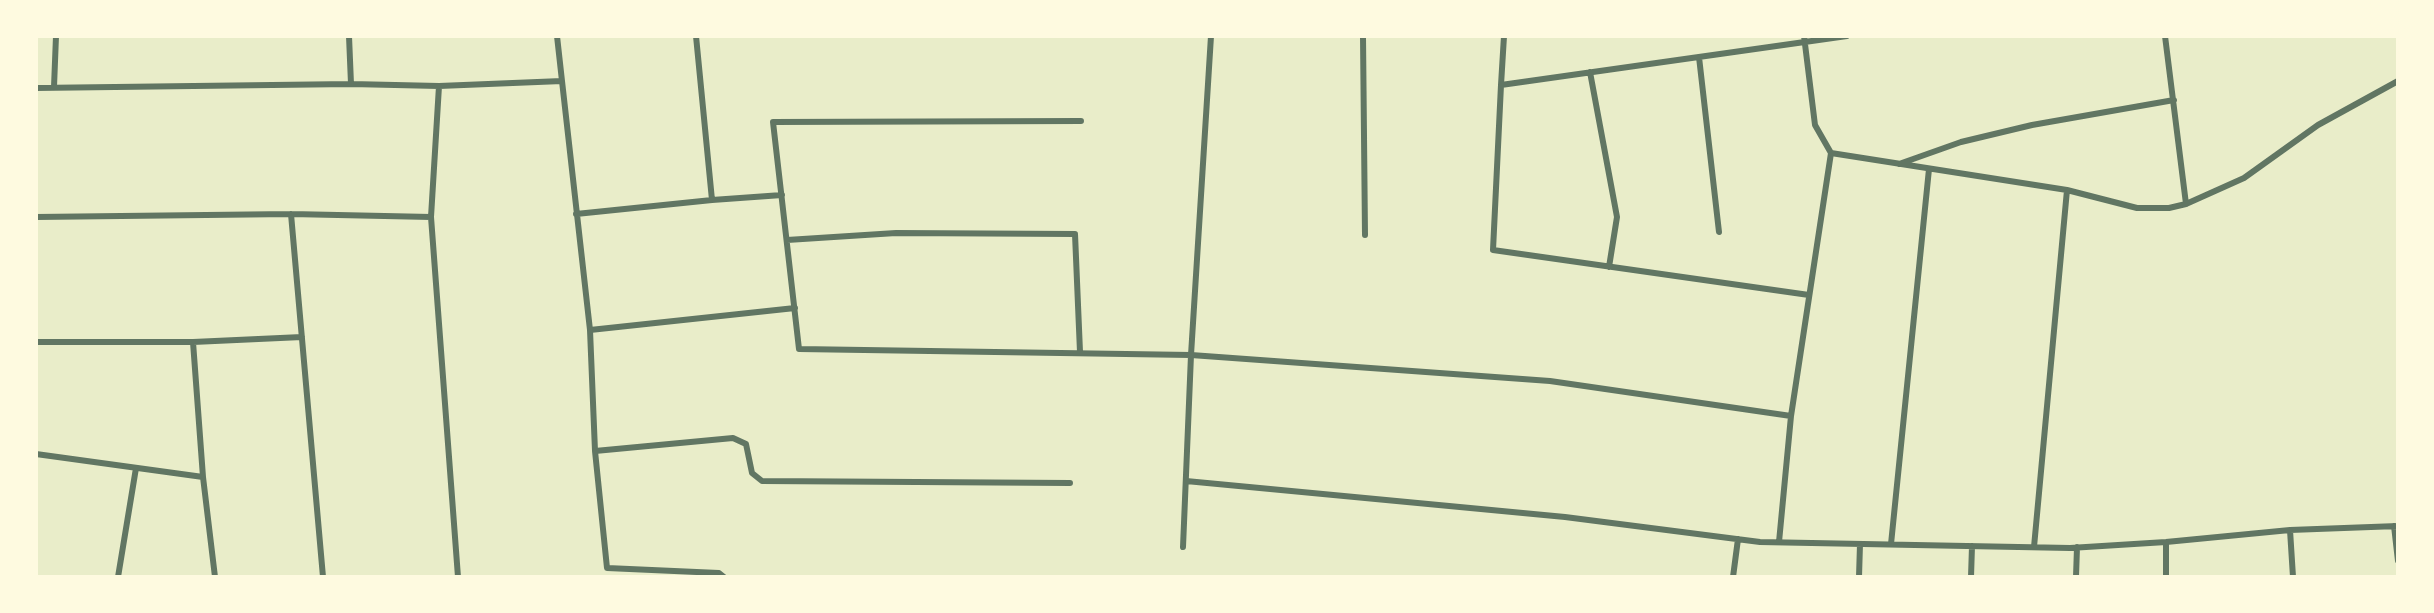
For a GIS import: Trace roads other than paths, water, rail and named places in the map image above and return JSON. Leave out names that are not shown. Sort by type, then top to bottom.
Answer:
[{"type":"street","points":[[54,87],[56,36]]},
{"type":"street","points":[[349,36],[351,84]]},
{"type":"street","points":[[556,36],[590,330],[595,451],[607,568],[719,573],[724,577]]},
{"type":"street","points":[[696,36],[712,200]]},
{"type":"street","points":[[1183,547],[1191,355],[1211,36]]},
{"type":"street","points":[[1363,36],[1365,235]]},
{"type":"street","points":[[1504,36],[1493,250],[1809,296]]},
{"type":"street","points":[[1501,85],[1699,57],[1805,39],[1847,36]]},
{"type":"street","points":[[2165,36],[2186,204]]},
{"type":"street","points":[[1779,542],[1791,417],[1831,153],[1815,125],[1805,39]]},
{"type":"street","points":[[1699,57],[1719,232]]},
{"type":"street","points":[[1590,72],[1617,217],[1609,267]]},
{"type":"street","points":[[36,87],[351,84],[439,86],[562,81]]},
{"type":"street","points":[[1831,153],[2067,190],[2137,208],[2169,208],[2186,204],[2244,178],[2318,125],[2398,81]]},
{"type":"street","points":[[439,86],[431,217],[458,577]]},
{"type":"street","points":[[1899,164],[1961,142],[2032,125],[2174,100]]},
{"type":"street","points":[[1081,121],[773,122],[799,349],[1191,355],[1550,381],[1791,417]]},
{"type":"street","points":[[1891,544],[1929,169]]},
{"type":"street","points":[[2034,547],[2067,190]]},
{"type":"street","points":[[576,214],[782,195]]},
{"type":"street","points":[[36,218],[291,214],[431,217]]},
{"type":"street","points":[[291,214],[323,577]]},
{"type":"street","points":[[787,240],[896,233],[1075,234],[1080,352]]},
{"type":"street","points":[[590,330],[795,308]]},
{"type":"street","points":[[36,342],[194,342],[302,337]]},
{"type":"street","points":[[194,342],[203,477],[215,577]]},
{"type":"street","points":[[595,451],[733,438],[746,444],[752,473],[762,482],[1070,483]]},
{"type":"street","points":[[36,454],[203,477]]},
{"type":"street","points":[[118,577],[136,468]]},
{"type":"street","points":[[1186,481],[1565,517],[1738,540],[1779,542],[2077,547],[2166,542],[2290,530],[2396,526],[2398,561]]},
{"type":"street","points":[[2290,530],[2293,577]]},
{"type":"street","points":[[1733,577],[1738,540]]},
{"type":"street","points":[[2166,542],[2166,577]]},
{"type":"street","points":[[1859,577],[1860,544]]},
{"type":"street","points":[[1971,577],[1972,546]]},
{"type":"street","points":[[2076,577],[2077,547]]}]
